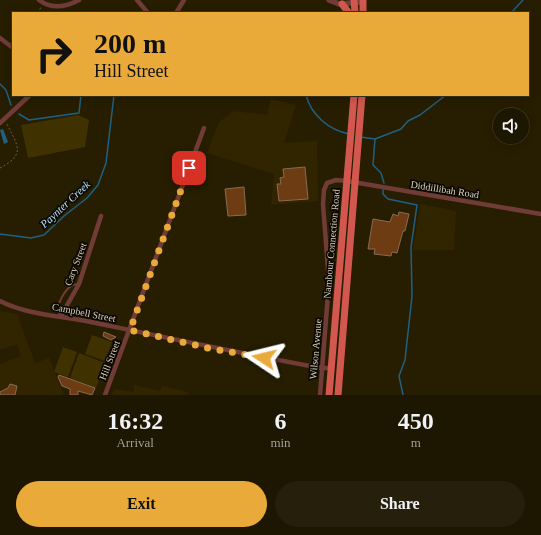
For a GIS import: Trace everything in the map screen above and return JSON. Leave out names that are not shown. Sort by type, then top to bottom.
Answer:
[{"type":"highway","points":[[354,1],[355,12]]},
{"type":"highway","points":[[363,1],[364,12]]},
{"type":"highway","points":[[341,2],[348,12]]},
{"type":"highway","name":"Nambour Connection Road","points":[[329,395],[354,96]]},
{"type":"highway","name":"Nambour Connection Road","points":[[338,395],[362,96]]},
{"type":"street","points":[[41,1],[59,7],[70,5],[79,0]]},
{"type":"street","points":[[137,0],[147,12]]},
{"type":"street","points":[[177,12],[184,0]]},
{"type":"street","points":[[329,0],[341,2],[363,1]]},
{"type":"street","points":[[0,38],[12,47]]},
{"type":"street","points":[[0,124],[29,96]]},
{"type":"street","name":"Hill Street","points":[[105,395],[204,128]]},
{"type":"street","name":"Diddillibah Road","points":[[346,180],[541,214]]},
{"type":"street","name":"Wilson Avenue","points":[[320,395],[329,287],[323,193],[324,186],[330,181],[346,180]]},
{"type":"street","name":"Cary Street","points":[[61,316],[79,284],[101,216]]},
{"type":"street","name":"Campbell Street","points":[[0,301],[26,310],[130,330],[208,348],[322,368],[331,368]]},
{"type":"path","points":[[38,12],[41,1]]},
{"type":"path","points":[[0,168],[13,159],[19,152],[18,146],[7,124]]},
{"type":"shaded area","points":[[271,99],[296,105],[284,143],[317,141],[318,201],[271,205],[274,174],[207,153],[219,122],[234,111],[267,115]]},
{"type":"shaded area","points":[[78,115],[89,120],[85,147],[28,158],[21,125]]},
{"type":"shaded area","points":[[420,204],[456,211],[454,250],[413,250]]},
{"type":"shaded area","points":[[0,311],[17,314],[35,363],[49,358],[64,395],[0,395],[0,364],[21,356],[17,344],[0,350]]},
{"type":"shaded area","points":[[92,335],[112,342],[105,361],[85,354]]},
{"type":"shaded area","points":[[63,347],[77,352],[68,377],[54,372]]},
{"type":"shaded area","points":[[79,353],[105,363],[96,388],[70,378]]},
{"type":"shaded area","points":[[134,385],[160,391],[162,386],[188,392],[188,395],[112,395],[114,389],[134,392]]},
{"type":"water","points":[[3,129],[8,142],[4,144],[0,130]]},
{"type":"building","points":[[305,167],[308,199],[279,201],[277,184],[281,184],[280,178],[284,177],[283,169]]},
{"type":"building","points":[[244,187],[246,215],[228,216],[225,189]]},
{"type":"building","points":[[399,212],[409,214],[397,253],[392,252],[391,256],[374,254],[375,249],[368,249],[373,219],[390,222],[393,214],[398,216]]},
{"type":"building","points":[[104,332],[116,337],[111,340],[103,336]]},
{"type":"building","points":[[59,375],[95,388],[92,395],[78,391],[78,395],[70,395],[70,389],[62,386],[58,377]]},
{"type":"building","points":[[10,384],[17,386],[15,395],[0,395],[0,392],[8,388]]},
{"type":"waterway","name":"Paynter Creek","points":[[512,12],[523,0]]},
{"type":"waterway","points":[[0,84],[6,90],[11,105]]},
{"type":"waterway","points":[[19,114],[29,120],[79,113],[81,96]]},
{"type":"waterway","name":"Paynter Creek","points":[[0,234],[31,238],[44,235],[64,216],[87,198],[98,185],[106,163],[114,96]]},
{"type":"waterway","name":"Paynter Creek","points":[[306,96],[312,109],[322,120],[335,129],[349,134]]},
{"type":"waterway","name":"Paynter Creek","points":[[360,137],[375,139],[401,129],[408,121],[420,115],[445,96]]},
{"type":"waterway","points":[[375,139],[373,165],[381,173],[384,183]]},
{"type":"waterway","points":[[383,190],[383,194],[388,199],[417,205],[411,247],[412,296],[405,360],[399,376],[403,395]]},
{"type":"route","points":[[189,168],[130,330],[208,348],[264,358]]}]
